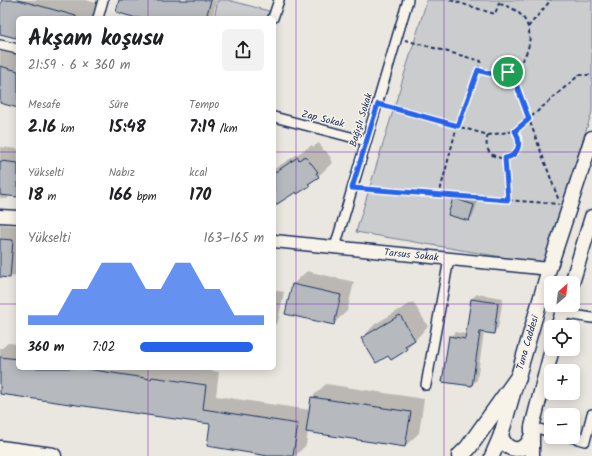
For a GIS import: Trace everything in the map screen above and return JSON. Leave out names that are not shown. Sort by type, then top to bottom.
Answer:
[{"type":"highway","points":[[460,456],[468,448],[518,378]]},
{"type":"highway","points":[[0,448],[52,456]]},
{"type":"main road","name":"Tuna Caddesi","points":[[492,456],[501,435],[548,269],[592,138]]},
{"type":"main road","points":[[574,276],[592,217]]},
{"type":"main road","points":[[501,435],[504,444],[508,447],[516,449],[524,447],[530,441],[550,356]]},
{"type":"main road","points":[[531,432],[532,456]]},
{"type":"street","points":[[99,16],[103,0]]},
{"type":"street","points":[[274,16],[278,0]]},
{"type":"street","name":"Bağışlı Sokak","points":[[335,247],[408,0]]},
{"type":"street","points":[[0,45],[16,49]]},
{"type":"street","name":"Zap Sokak","points":[[276,118],[366,141]]},
{"type":"street","points":[[0,216],[16,217]]},
{"type":"street","name":"Tarsus Sokak","points":[[276,241],[548,269]]},
{"type":"street","points":[[426,385],[449,258]]},
{"type":"street","points":[[562,315],[592,318]]},
{"type":"street","points":[[580,440],[585,441],[592,414]]},
{"type":"street","points":[[531,432],[544,432]]},
{"type":"path","points":[[450,0],[496,14],[500,0]]},
{"type":"path","points":[[528,27],[551,0]]},
{"type":"path","points":[[478,70],[492,74],[500,74],[511,70],[521,63],[529,49],[530,41],[528,27],[524,19],[512,8],[499,4]]},
{"type":"path","points":[[397,38],[481,61],[458,126],[439,195]]},
{"type":"path","points":[[352,188],[560,204],[511,70]]},
{"type":"path","points":[[378,104],[488,135],[515,131],[579,75],[592,75]]},
{"type":"path","points":[[488,135],[487,144],[490,153],[498,158],[505,158],[512,156],[518,149],[519,140],[515,131]]},
{"type":"path","points":[[505,158],[508,200]]},
{"type":"shaded area","points":[[218,0],[228,0],[269,11],[268,16],[214,16]]},
{"type":"shaded area","points":[[427,0],[592,0],[592,112],[543,264],[356,232]]},
{"type":"building","points":[[2,0],[18,0],[76,16],[16,16],[16,38],[0,34],[0,6]]},
{"type":"building","points":[[119,0],[211,0],[207,16],[129,16],[116,12]]},
{"type":"building","points":[[0,66],[16,70],[16,107],[0,103]]},
{"type":"building","points":[[305,156],[318,172],[316,173],[319,177],[308,184],[310,186],[297,194],[296,192],[276,205],[276,172],[298,157],[299,160]]},
{"type":"building","points":[[0,161],[16,163],[16,197],[0,195]]},
{"type":"building","points":[[453,198],[474,205],[469,221],[448,215]]},
{"type":"building","points":[[0,239],[13,240],[10,278],[0,277]]},
{"type":"building","points":[[292,284],[341,295],[334,325],[285,314]]},
{"type":"building","points":[[471,299],[498,303],[494,334],[480,332],[472,386],[442,382],[449,336],[465,339]]},
{"type":"building","points":[[400,315],[415,340],[405,346],[407,350],[391,360],[388,356],[376,363],[361,338]]},
{"type":"building","points":[[0,357],[16,359],[16,370],[94,370],[151,379],[152,377],[206,385],[203,409],[298,424],[293,456],[268,456],[207,446],[210,424],[0,394]]},
{"type":"building","points":[[311,397],[411,412],[405,447],[306,432]]},
{"type":"route","points":[[478,70],[484,73],[492,74],[508,72],[511,70],[529,119],[515,131],[519,140],[516,153],[508,158],[505,158],[508,200],[352,188],[378,104],[458,126],[478,70]]}]
